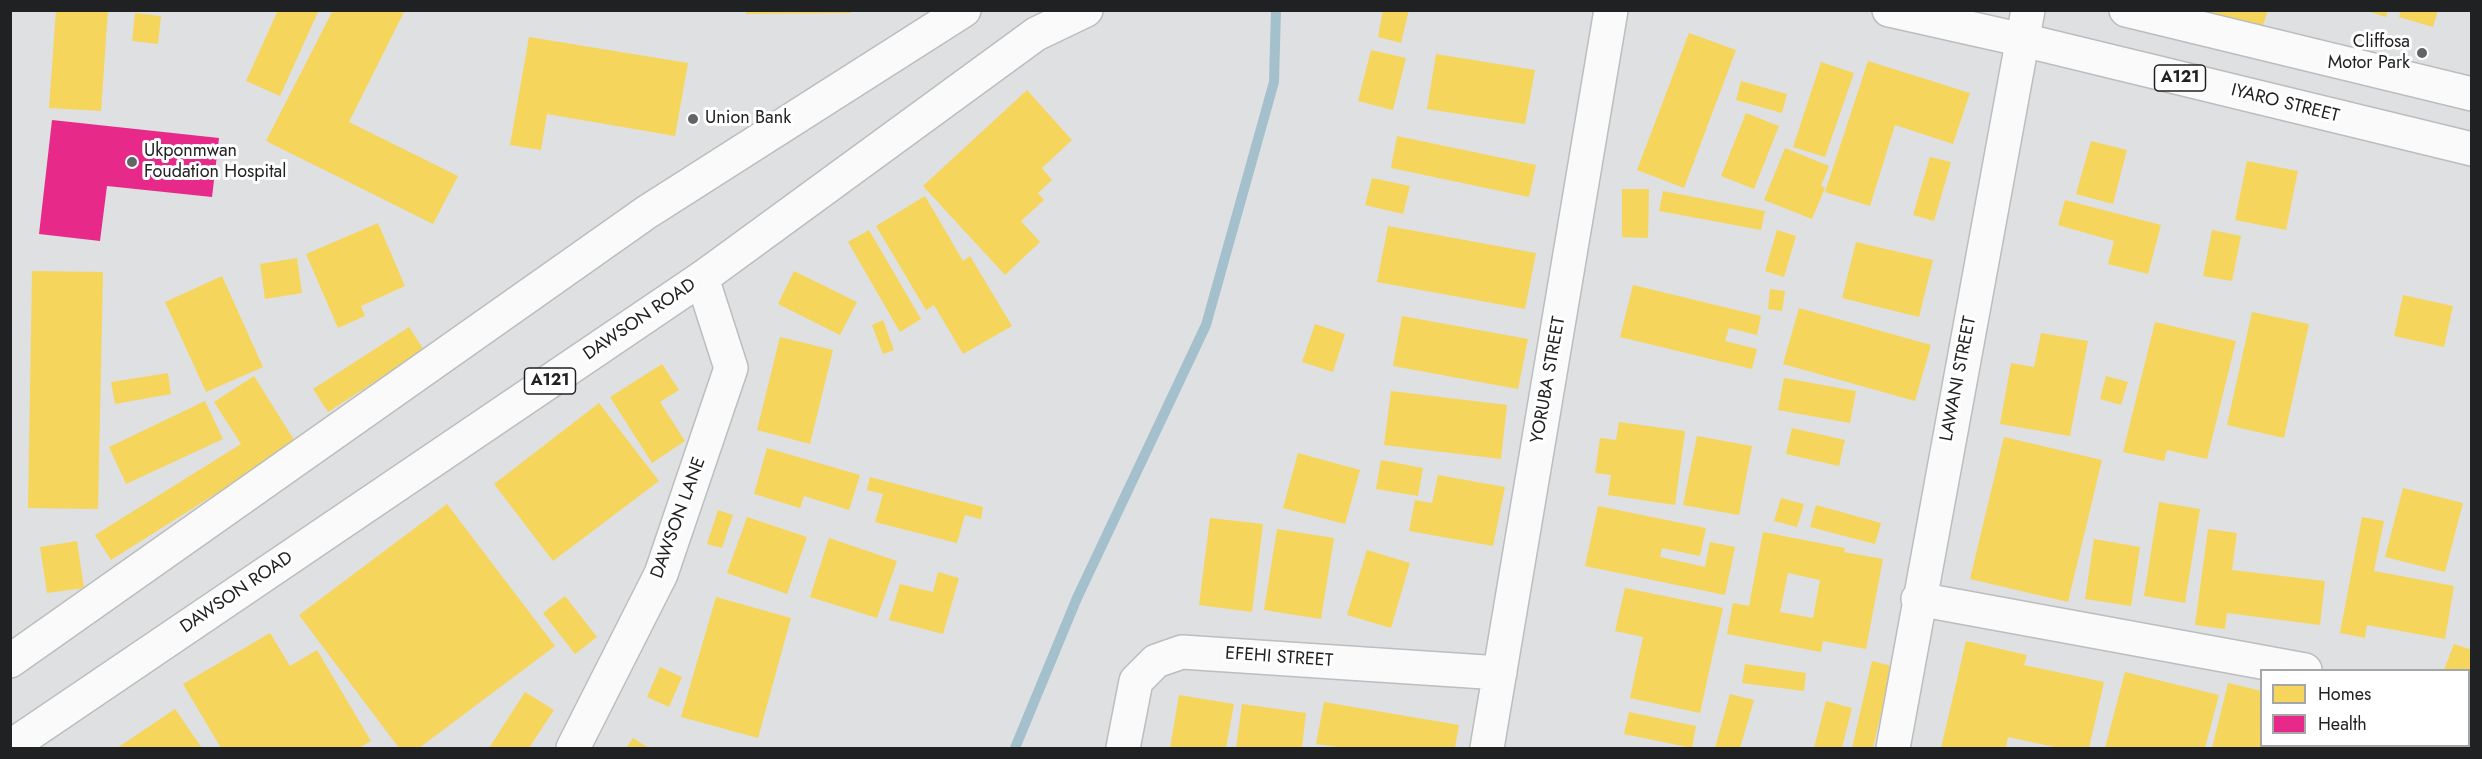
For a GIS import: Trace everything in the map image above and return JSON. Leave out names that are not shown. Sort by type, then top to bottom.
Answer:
[{"type":"main road","points":[[10,661],[647,212],[926,22],[964,10]]},
{"type":"main road","name":"DAWSON ROAD","points":[[10,747],[702,278],[1036,34],[1086,10]]},
{"type":"main road","name":"YORUBA STREET","points":[[1487,748],[1611,10]]},
{"type":"main road","name":"IYARO STREET","points":[[1889,10],[2025,25],[2472,149]]},
{"type":"main road","points":[[2126,10],[2472,94]]},
{"type":"main road","name":"LAWANI STREET","points":[[1893,748],[1918,598],[2025,25]]},
{"type":"main road","name":"DAWSON LANE","points":[[573,748],[661,574],[731,368],[702,278]]},
{"type":"main road","points":[[1918,598],[2299,669]]},
{"type":"main road","name":"EFEHI STREET","points":[[1124,748],[1136,681],[1156,661],[1182,652],[1500,673]]},
{"type":"building: Homes","points":[[56,10],[108,10],[101,111],[49,108]]},
{"type":"building: Homes","points":[[278,10],[319,10],[280,96],[246,81]]},
{"type":"building: Homes","points":[[333,10],[405,10],[349,122],[458,176],[433,224],[266,141]]},
{"type":"building: Homes","points":[[746,10],[851,10],[851,13],[746,14]]},
{"type":"building: Homes","points":[[1383,10],[1409,10],[1401,43],[1378,37]]},
{"type":"building: Homes","points":[[2210,10],[2268,10],[2261,31],[2208,15]]},
{"type":"building: Homes","points":[[2364,10],[2388,10],[2386,17]]},
{"type":"building: Homes","points":[[2401,10],[2438,10],[2433,27],[2399,17]]},
{"type":"building: Homes","points":[[135,13],[161,16],[158,44],[132,41]]},
{"type":"building: Homes","points":[[1689,33],[1736,50],[1684,188],[1637,170]]},
{"type":"building: Homes","points":[[529,37],[688,63],[675,136],[547,114],[541,150],[510,145]]},
{"type":"building: Homes","points":[[1371,50],[1406,58],[1393,110],[1358,101]]},
{"type":"building: Homes","points":[[1436,54],[1535,70],[1525,124],[1427,109]]},
{"type":"building: Homes","points":[[1868,61],[1970,93],[1953,144],[1895,125],[1870,206],[1825,192]]},
{"type":"building: Homes","points":[[1821,62],[1854,73],[1825,157],[1793,147]]},
{"type":"building: Homes","points":[[1741,81],[1787,94],[1782,113],[1736,100]]},
{"type":"building: Homes","points":[[1027,90],[1072,140],[1042,168],[1052,180],[1038,193],[1044,200],[1021,221],[1040,242],[1005,275],[923,186]]},
{"type":"building: Homes","points":[[1746,113],[1779,126],[1754,189],[1721,176]]},
{"type":"building: Homes","points":[[1397,136],[1536,165],[1529,197],[1391,168]]},
{"type":"building: Homes","points":[[2091,141],[2127,150],[2113,204],[2076,194]]},
{"type":"building: Homes","points":[[1785,148],[1829,166],[1821,186],[1825,188],[1812,219],[1764,200]]},
{"type":"building: Homes","points":[[1930,157],[1951,162],[1934,221],[1913,215]]},
{"type":"building: Homes","points":[[2247,161],[2298,171],[2286,230],[2235,220]]},
{"type":"building: Homes","points":[[1372,178],[1410,186],[1403,214],[1365,205]]},
{"type":"building: Homes","points":[[1622,189],[1649,189],[1648,238],[1622,237]]},
{"type":"building: Homes","points":[[1663,191],[1765,211],[1761,230],[1659,211]]},
{"type":"building: Homes","points":[[925,196],[963,261],[970,256],[1012,326],[963,354],[934,305],[926,310],[876,226]]},
{"type":"building: Homes","points":[[2065,200],[2161,225],[2148,274],[2108,264],[2114,241],[2058,225]]},
{"type":"building: Homes","points":[[378,223],[405,286],[361,306],[365,316],[338,328],[306,254]]},
{"type":"building: Homes","points":[[1388,226],[1536,253],[1525,309],[1377,282]]},
{"type":"building: Homes","points":[[869,230],[921,319],[900,332],[848,242]]},
{"type":"building: Homes","points":[[1777,230],[1796,236],[1784,277],[1765,271]]},
{"type":"building: Homes","points":[[2212,230],[2241,236],[2232,281],[2203,276]]},
{"type":"building: Homes","points":[[1856,242],[1933,260],[1919,317],[1842,298]]},
{"type":"building: Homes","points":[[297,258],[302,293],[265,299],[260,264]]},
{"type":"building: Homes","points":[[32,271],[103,272],[98,509],[28,508]]},
{"type":"building: Homes","points":[[794,271],[857,302],[840,335],[778,304]]},
{"type":"building: Homes","points":[[222,276],[263,367],[206,392],[165,302]]},
{"type":"building: Homes","points":[[1633,285],[1761,316],[1757,335],[1729,328],[1725,341],[1757,349],[1752,369],[1620,337]]},
{"type":"building: Homes","points":[[1770,289],[1785,291],[1782,311],[1768,309]]},
{"type":"building: Homes","points":[[2403,295],[2453,306],[2444,347],[2394,336]]},
{"type":"building: Homes","points":[[1799,308],[1931,345],[1915,401],[1783,364]]},
{"type":"building: Homes","points":[[2252,312],[2309,324],[2284,438],[2227,425]]},
{"type":"building: Homes","points":[[1402,316],[1528,339],[1518,389],[1393,366]]},
{"type":"building: Homes","points":[[883,320],[894,350],[883,354],[872,325]]},
{"type":"building: Homes","points":[[2155,322],[2236,341],[2207,459],[2167,450],[2164,461],[2123,452]]},
{"type":"building: Homes","points":[[1315,324],[1345,334],[1333,372],[1302,362]]},
{"type":"building: Homes","points":[[409,327],[424,350],[328,412],[313,389]]},
{"type":"building: Homes","points":[[2041,333],[2088,341],[2070,436],[2000,424],[2011,363],[2034,367]]},
{"type":"building: Homes","points":[[780,337],[833,350],[810,444],[757,430]]},
{"type":"building: Homes","points":[[662,364],[679,390],[660,402],[685,441],[652,463],[610,397]]},
{"type":"building: Homes","points":[[168,373],[171,394],[115,404],[111,382]]},
{"type":"building: Homes","points":[[254,376],[296,443],[111,560],[95,535],[241,444],[214,402]]},
{"type":"building: Homes","points":[[2106,376],[2128,382],[2121,405],[2100,399]]},
{"type":"building: Homes","points":[[1784,378],[1856,391],[1850,423],[1778,410]]},
{"type":"building: Homes","points":[[1391,391],[1507,405],[1501,459],[1384,445]]},
{"type":"building: Homes","points":[[205,401],[223,439],[126,484],[109,447]]},
{"type":"building: Homes","points":[[599,403],[659,481],[553,561],[494,484]]},
{"type":"building: Homes","points":[[1619,422],[1685,431],[1675,505],[1608,495],[1611,475],[1595,473],[1600,438],[1616,440]]},
{"type":"building: Homes","points":[[1792,428],[1845,440],[1839,466],[1786,454]]},
{"type":"building: Homes","points":[[1697,436],[1752,446],[1739,515],[1683,505]]},
{"type":"building: Homes","points":[[2004,437],[2102,460],[2068,602],[1970,579]]},
{"type":"building: Homes","points":[[767,448],[860,475],[849,510],[804,496],[800,508],[754,494]]},
{"type":"building: Homes","points":[[1298,453],[1360,470],[1345,524],[1283,508]]},
{"type":"building: Homes","points":[[1381,460],[1423,468],[1418,496],[1376,489]]},
{"type":"building: Homes","points":[[1438,475],[1505,487],[1493,546],[1409,531],[1415,500],[1432,503]]},
{"type":"building: Homes","points":[[870,477],[983,507],[981,519],[965,515],[957,543],[875,522],[883,494],[867,490]]},
{"type":"building: Homes","points":[[2403,488],[2463,503],[2445,572],[2385,557]]},
{"type":"building: Homes","points":[[1781,498],[1804,504],[1797,527],[1774,521]]},
{"type":"building: Homes","points":[[2159,502],[2200,509],[2185,603],[2144,596]]},
{"type":"building: Homes","points":[[447,504],[555,646],[419,748],[399,748],[299,615]]},
{"type":"building: Homes","points":[[1816,505],[1881,523],[1875,544],[1810,527]]},
{"type":"building: Homes","points":[[1598,506],[1706,528],[1700,556],[1662,548],[1660,557],[1705,567],[1710,542],[1735,547],[1725,595],[1585,566]]},
{"type":"building: Homes","points":[[718,510],[733,515],[722,548],[707,544]]},
{"type":"building: Homes","points":[[747,517],[807,537],[787,594],[727,573]]},
{"type":"building: Homes","points":[[2362,517],[2384,521],[2374,571],[2454,586],[2445,639],[2367,625],[2365,638],[2340,633]]},
{"type":"building: Homes","points":[[1210,518],[1263,524],[1252,612],[1199,605]]},
{"type":"building: Homes","points":[[1277,529],[1334,538],[1321,619],[1264,610]]},
{"type":"building: Homes","points":[[2208,529],[2237,533],[2232,570],[2325,581],[2320,625],[2227,613],[2225,629],[2195,625]]},
{"type":"building: Homes","points":[[1763,532],[1845,548],[1844,552],[1883,559],[1866,649],[1823,641],[1821,652],[1727,634],[1733,603],[1749,606]],"holes":[[[1788,573],[1820,580],[1813,618],[1780,612]]]},
{"type":"building: Homes","points":[[829,538],[897,561],[877,618],[810,597]]},
{"type":"building: Homes","points":[[2094,539],[2140,547],[2131,606],[2085,599]]},
{"type":"building: Homes","points":[[77,541],[84,588],[47,593],[40,547]]},
{"type":"building: Homes","points":[[1367,550],[1410,563],[1391,628],[1347,615]]},
{"type":"building: Homes","points":[[938,572],[959,578],[943,634],[889,620],[900,584],[933,592]]},
{"type":"building: Homes","points":[[1625,588],[1723,608],[1700,713],[1630,698],[1643,637],[1615,631]]},
{"type":"building: Homes","points":[[565,596],[597,637],[575,654],[543,613]]},
{"type":"building: Homes","points":[[716,597],[791,618],[758,738],[681,717]]},
{"type":"building: Homes","points":[[270,633],[290,666],[317,650],[371,741],[359,748],[221,748],[183,684]]},
{"type":"building: Homes","points":[[1966,641],[2027,655],[2024,665],[2104,682],[2089,748],[2059,748],[2008,737],[2006,748],[1941,748]]},
{"type":"building: Homes","points":[[2454,644],[2472,650],[2472,701],[2470,700],[2470,669],[2444,669]]},
{"type":"building: Homes","points":[[1872,661],[1892,666],[1873,748],[1852,748]]},
{"type":"building: Homes","points":[[1745,664],[1806,673],[1804,691],[1742,683]]},
{"type":"building: Homes","points":[[660,667],[682,677],[669,707],[647,697]]},
{"type":"building: Homes","points":[[2125,672],[2219,695],[2205,748],[2105,748]]},
{"type":"building: Homes","points":[[2228,683],[2260,691],[2260,747],[2298,747],[2298,748],[2212,748]]},
{"type":"building: Homes","points":[[525,692],[554,710],[529,748],[489,748]]},
{"type":"building: Homes","points":[[1730,694],[1754,700],[1740,748],[1715,748]]},
{"type":"building: Homes","points":[[1179,695],[1234,704],[1226,748],[1170,748]]},
{"type":"building: Homes","points":[[1826,701],[1852,708],[1842,748],[1814,748]]},
{"type":"building: Homes","points":[[1324,702],[1459,725],[1455,748],[1345,748],[1316,744]]},
{"type":"building: Homes","points":[[1242,704],[1306,713],[1302,748],[1236,748]]},
{"type":"building: Homes","points":[[175,709],[202,748],[117,748]]},
{"type":"building: Homes","points":[[1629,712],[1696,726],[1692,748],[1624,734]]},
{"type":"building: Homes","points":[[633,738],[649,748],[626,748]]},
{"type":"building: Homes","points":[[2304,747],[2410,747],[2410,748]]},
{"type":"building: Health","name":"Ukponmwan Foudation Hospital","points":[[52,120],[219,138],[212,197],[107,186],[100,241],[39,234]]},
{"type":"waterway","points":[[1015,748],[1077,598],[1206,325],[1274,82],[1276,10]]},
{"type":"place","name":"Cliffosa Motor Park","points":[[2422,53]]},
{"type":"place","name":"Union Bank","points":[[693,119]]},
{"type":"place","name":"Ukponmwan Foudation Hospital","points":[[132,162]]}]
